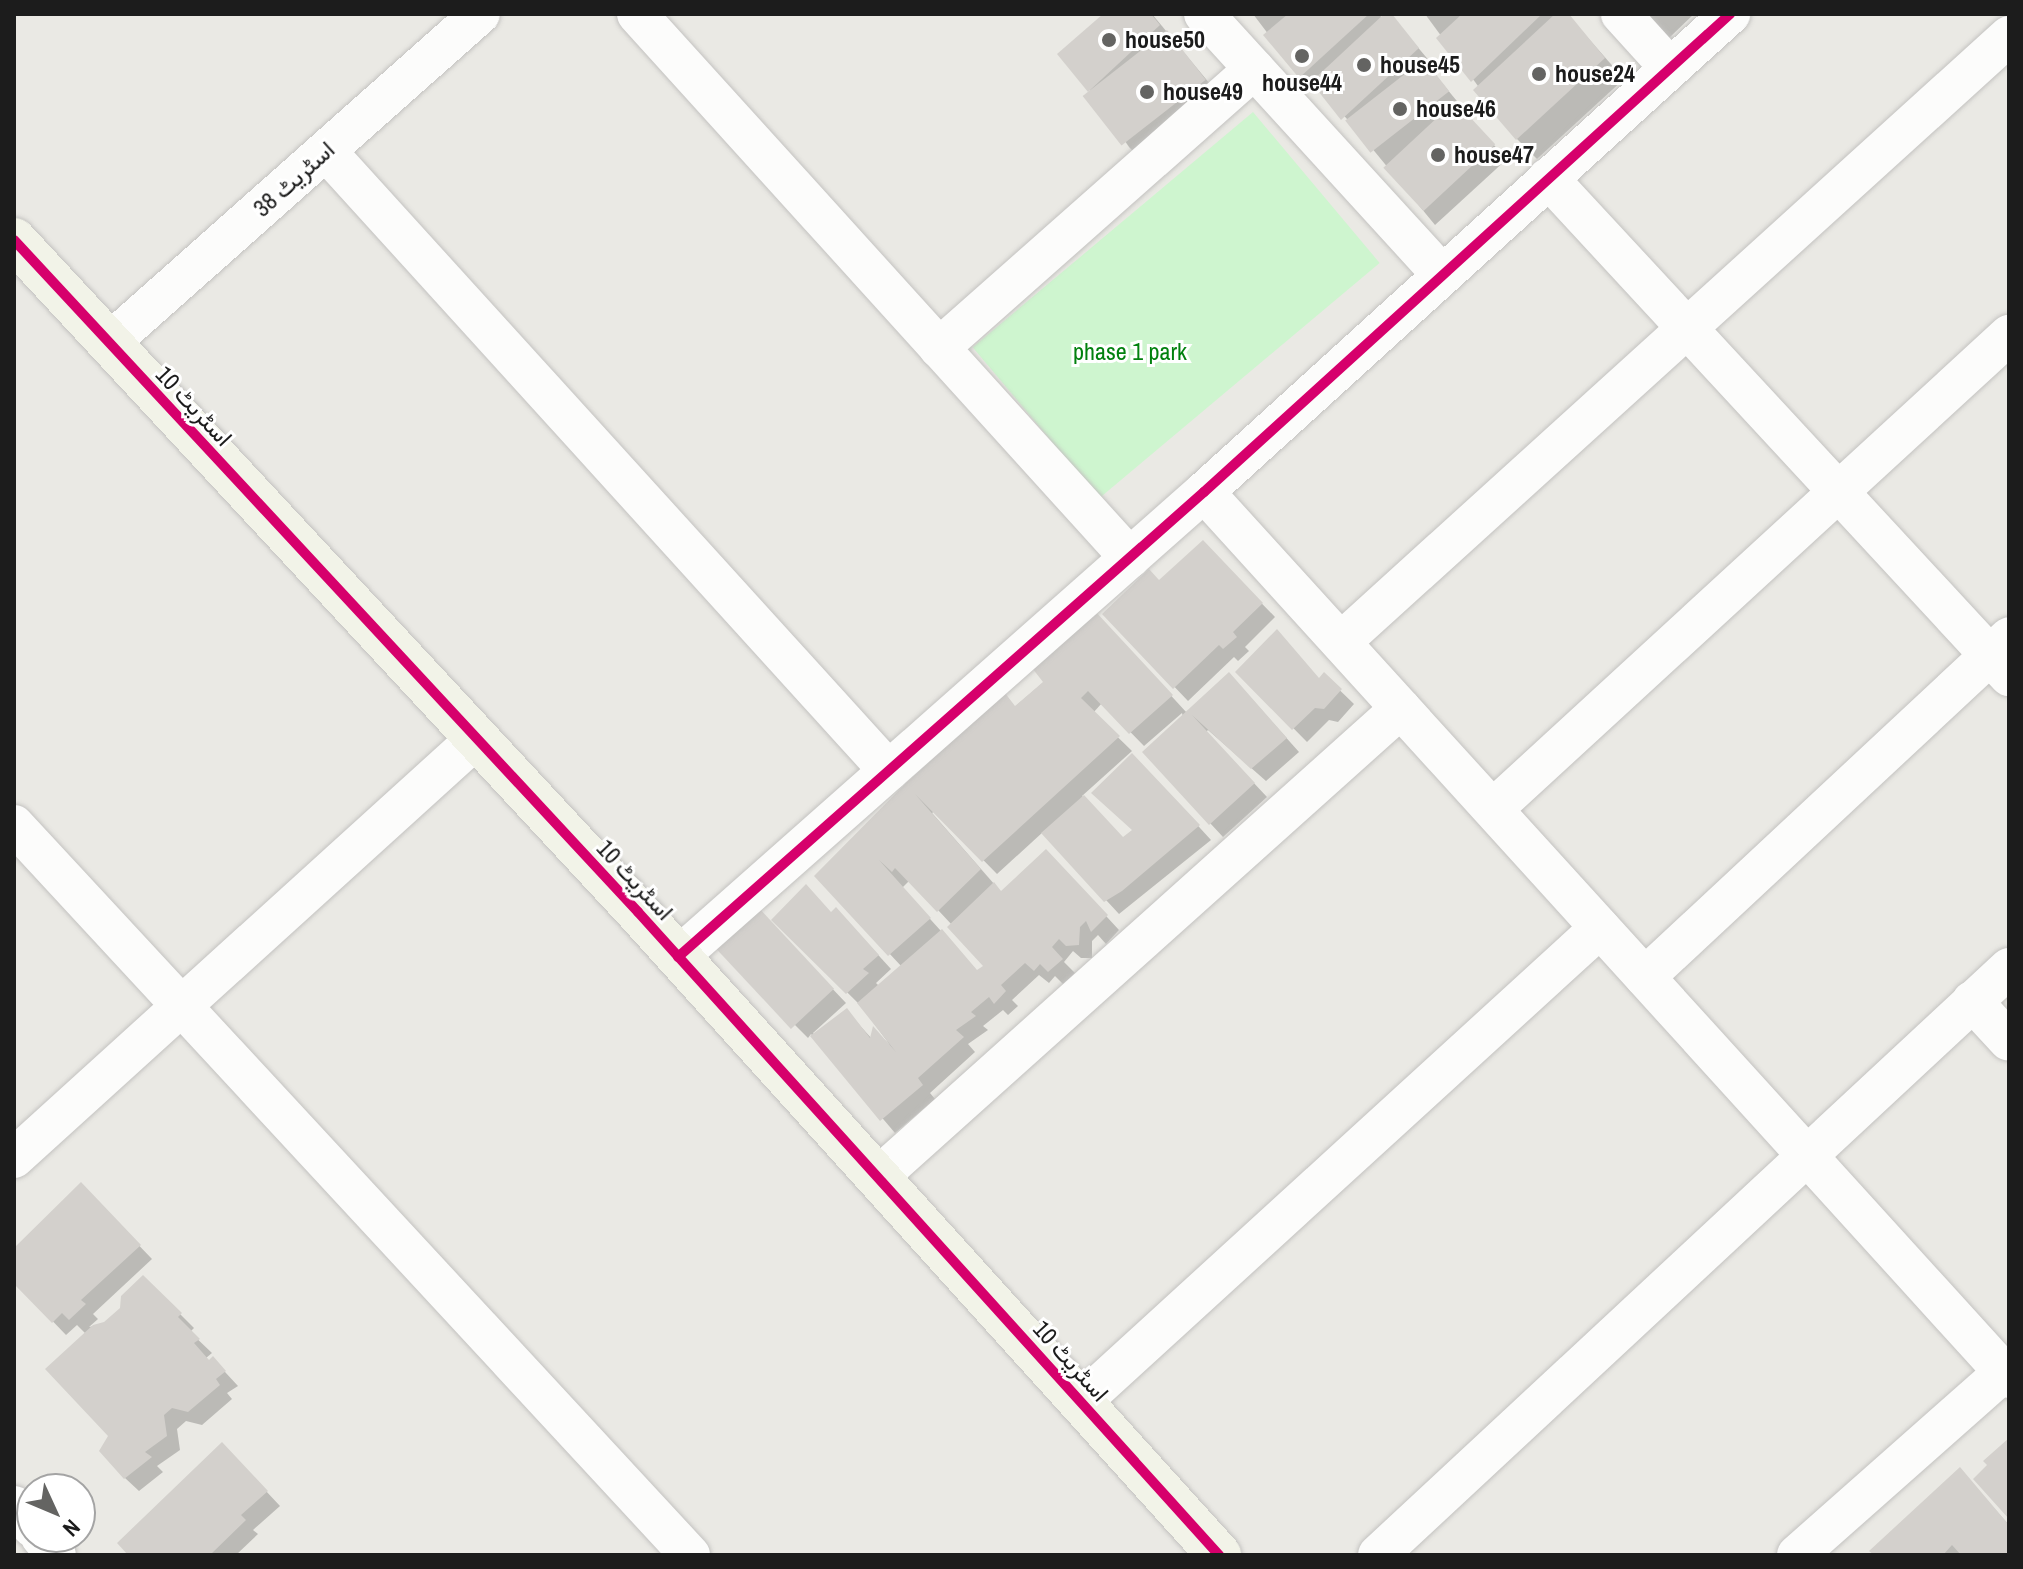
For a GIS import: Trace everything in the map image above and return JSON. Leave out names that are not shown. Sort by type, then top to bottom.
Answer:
[{"type":"street","name":"اسٹریٹ 38","points":[[108,344],[480,14]]},
{"type":"street","points":[[637,14],[1130,558]]},
{"type":"street","points":[[1204,14],[1442,275]]},
{"type":"street","points":[[1621,14],[1670,68]]},
{"type":"street","points":[[678,957],[1204,492],[1730,14]]},
{"type":"street","points":[[1341,642],[1689,330],[2009,36]]},
{"type":"street","points":[[939,348],[1254,69]]},
{"type":"street","points":[[326,151],[889,771]]},
{"type":"street","points":[[1548,178],[1838,491],[2003,656],[1645,977]]},
{"type":"street","name":"اسٹریٹ 10","points":[[14,240],[678,957],[1219,1555]]},
{"type":"street","points":[[1493,809],[2009,335]]},
{"type":"street","points":[[1204,492],[2006,1375],[1797,1555]]},
{"type":"street","points":[[878,1177],[1401,708]]},
{"type":"street","points":[[14,1158],[476,739]]},
{"type":"street","points":[[14,825],[690,1555]]},
{"type":"street","points":[[1081,1402],[1600,928]]},
{"type":"street","points":[[1378,1555],[2009,968]]},
{"type":"street","points":[[1972,1001],[2009,1041]]},
{"type":"green space","name":"phase 1 park","points":[[1253,112],[1380,263],[1099,498],[973,347]]},
{"type":"building","name":"house50","points":[[1103,14],[1151,14],[1160,25],[1088,92],[1057,54]]},
{"type":"building","name":"house44","points":[[1288,14],[1369,14],[1299,78],[1263,35]]},
{"type":"building","name":"house45","points":[[1384,14],[1392,14],[1419,48],[1341,120],[1311,82]]},
{"type":"building","points":[[1462,14],[1542,14],[1471,82],[1436,38]]},
{"type":"building","name":"house24","points":[[1555,14],[1569,14],[1605,58],[1516,140],[1473,90]]},
{"type":"building","name":"house49","points":[[1167,30],[1206,80],[1121,146],[1083,96]]},
{"type":"building","name":"house46","points":[[1424,59],[1449,91],[1370,153],[1345,121]]},
{"type":"building","name":"house47","points":[[1455,101],[1495,144],[1424,211],[1383,168]]},
{"type":"building","points":[[1203,540],[1263,603],[1233,632],[1237,637],[1223,649],[1219,645],[1173,689],[1102,614],[1149,569],[1159,580]]},
{"type":"building","points":[[1095,611],[1173,695],[1129,734],[1088,691],[1081,698],[1120,736],[982,862],[915,794],[981,869],[937,912],[895,868],[892,872],[879,860],[931,918],[888,956],[814,876],[905,784],[1005,693],[1015,706],[1043,682],[1029,664]]},
{"type":"building","points":[[1277,629],[1319,678],[1324,672],[1342,689],[1324,709],[1315,708],[1292,730],[1235,672]]},
{"type":"building","points":[[1229,672],[1287,738],[1251,769],[1192,715],[1255,783],[1209,825],[1142,752]]},
{"type":"building","points":[[1132,753],[1200,825],[1122,891],[1104,902],[1041,833],[1084,795],[1123,837],[1132,830],[1091,793]]},
{"type":"building","points":[[1046,849],[1108,915],[1091,932],[1086,921],[1080,927],[1079,945],[1066,946],[1059,939],[1052,947],[1063,959],[1048,972],[1040,964],[1034,971],[1025,963],[1001,985],[1006,991],[994,1004],[989,997],[971,1012],[976,1016],[956,1030],[964,1037],[918,1078],[923,1085],[880,1121],[810,1036],[847,1008],[870,1038],[873,1026],[896,1052],[857,1003],[942,929],[977,970],[983,966],[947,927],[994,882],[1001,891]]},
{"type":"building","points":[[806,884],[831,912],[836,907],[879,955],[863,969],[869,973],[846,994],[771,920]]},
{"type":"building","points":[[757,906],[834,989],[791,1029],[714,946]]},
{"type":"building","points":[[81,1182],[141,1245],[81,1300],[86,1304],[69,1320],[62,1313],[52,1323],[14,1284],[14,1248]]},
{"type":"building","points":[[143,1275],[182,1313],[178,1317],[200,1339],[194,1343],[209,1360],[213,1356],[226,1371],[216,1379],[220,1385],[188,1412],[172,1408],[164,1415],[167,1436],[145,1452],[152,1457],[124,1479],[99,1451],[108,1436],[45,1369],[93,1325],[104,1322],[120,1308],[121,1296]]},
{"type":"building","points":[[2009,1438],[2009,1519],[1973,1479],[1987,1465],[1983,1461]]},
{"type":"building","points":[[222,1442],[268,1491],[241,1515],[246,1520],[210,1555],[128,1555],[117,1543]]},
{"type":"building","points":[[1960,1467],[2009,1525],[2009,1555],[1961,1555],[1952,1545],[1943,1555],[1874,1555],[1869,1551]]},
{"type":"cycle path","points":[[678,957],[1204,492],[1730,14]]},
{"type":"cycle path","points":[[14,240],[638,912],[1219,1555]]},
{"type":"place","name":"house50","points":[[1109,40]]},
{"type":"place","name":"house44","points":[[1302,56]]},
{"type":"place","name":"house45","points":[[1364,65]]},
{"type":"place","name":"house24","points":[[1539,74]]},
{"type":"place","name":"house49","points":[[1147,92]]},
{"type":"place","name":"house46","points":[[1400,109]]},
{"type":"place","name":"house47","points":[[1438,155]]}]
